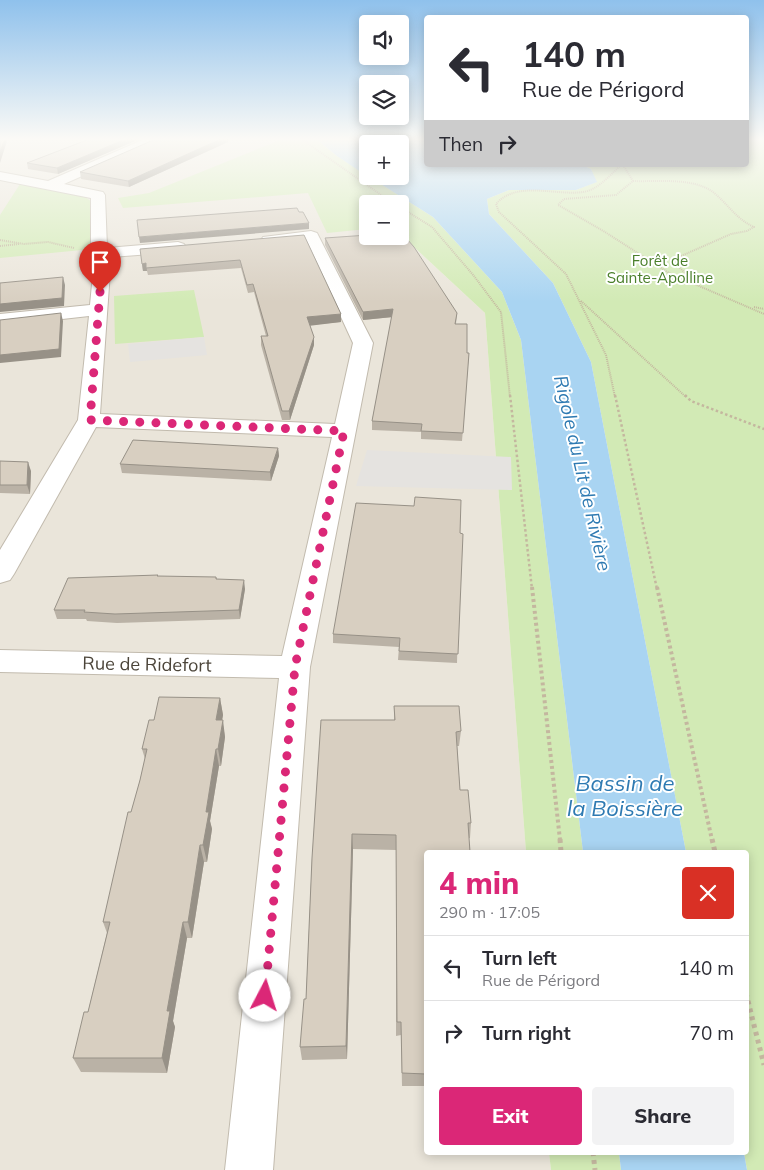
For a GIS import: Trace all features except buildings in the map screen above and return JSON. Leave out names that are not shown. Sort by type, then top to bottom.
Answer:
[{"type":"street","points":[[0,574],[11,532],[90,420],[101,251],[98,195],[87,193]]},
{"type":"street","points":[[242,242],[311,236],[363,344],[295,667],[249,1170]]},
{"type":"street","points":[[101,251],[202,245]]},
{"type":"street","points":[[0,320],[98,310]]},
{"type":"street","points":[[90,420],[344,431]]},
{"type":"street","name":"Rue de Ridefort","points":[[0,661],[295,667]]},
{"type":"path","points":[[518,193],[503,196],[496,204],[499,212],[566,274],[606,355],[715,850]]},
{"type":"path","points":[[619,193],[616,195],[564,199],[558,205],[670,273],[751,306],[764,309]]},
{"type":"path","points":[[696,284],[672,260],[731,234],[754,227],[743,223],[712,193]]},
{"type":"path","points":[[409,213],[432,227],[474,276],[501,312],[561,850]]},
{"type":"path","points":[[0,240],[24,244]]},
{"type":"path","points":[[0,246],[48,242],[86,250],[101,251]]},
{"type":"path","points":[[578,299],[690,400],[764,428]]},
{"type":"path","points":[[751,306],[764,314]]},
{"type":"path","points":[[749,1006],[764,1065]]},
{"type":"path","points":[[593,1155],[595,1170]]},
{"type":"shaded area","points":[[0,193],[356,193],[359,195],[359,245],[409,245],[409,242],[485,313],[526,850],[424,850],[424,1155],[549,1155],[551,1170],[0,1170]]},
{"type":"shaded area","points":[[204,337],[207,355],[130,362],[128,344]]},
{"type":"shaded area","points":[[367,450],[511,457],[512,490],[356,486]]},
{"type":"green space","points":[[14,193],[73,193],[81,195],[89,199],[93,204],[92,249],[0,258],[0,215]]},
{"type":"green space","points":[[150,193],[395,193],[398,195],[359,195],[359,230],[327,233],[308,193],[123,208],[118,198]]},
{"type":"green space","name":"Forêt de Sainte-Apolline","points":[[503,193],[764,193],[764,1170],[747,1170],[744,1155],[749,1155],[749,850],[686,850],[591,362],[553,283],[489,214],[487,199]]},
{"type":"green space","points":[[409,202],[433,217],[502,292],[521,340],[583,850],[526,850],[485,313],[409,242]]},
{"type":"green space","points":[[194,290],[204,337],[115,344],[114,296]]},
{"type":"green space","points":[[549,1155],[619,1155],[621,1170],[551,1170]]},
{"type":"water","name":"Bassin de la Boissière","points":[[394,193],[503,193],[487,199],[489,214],[553,283],[591,362],[686,850],[583,850],[521,340],[502,292],[433,217],[409,202],[409,195],[398,195]]},
{"type":"water","points":[[619,1155],[744,1155],[747,1170],[621,1170]]},
{"type":"route","points":[[100,292],[90,420],[344,431],[295,667],[265,996]]},
{"type":"water label","name":"Rigole du Lit de Rivière","points":[[583,473]]}]
